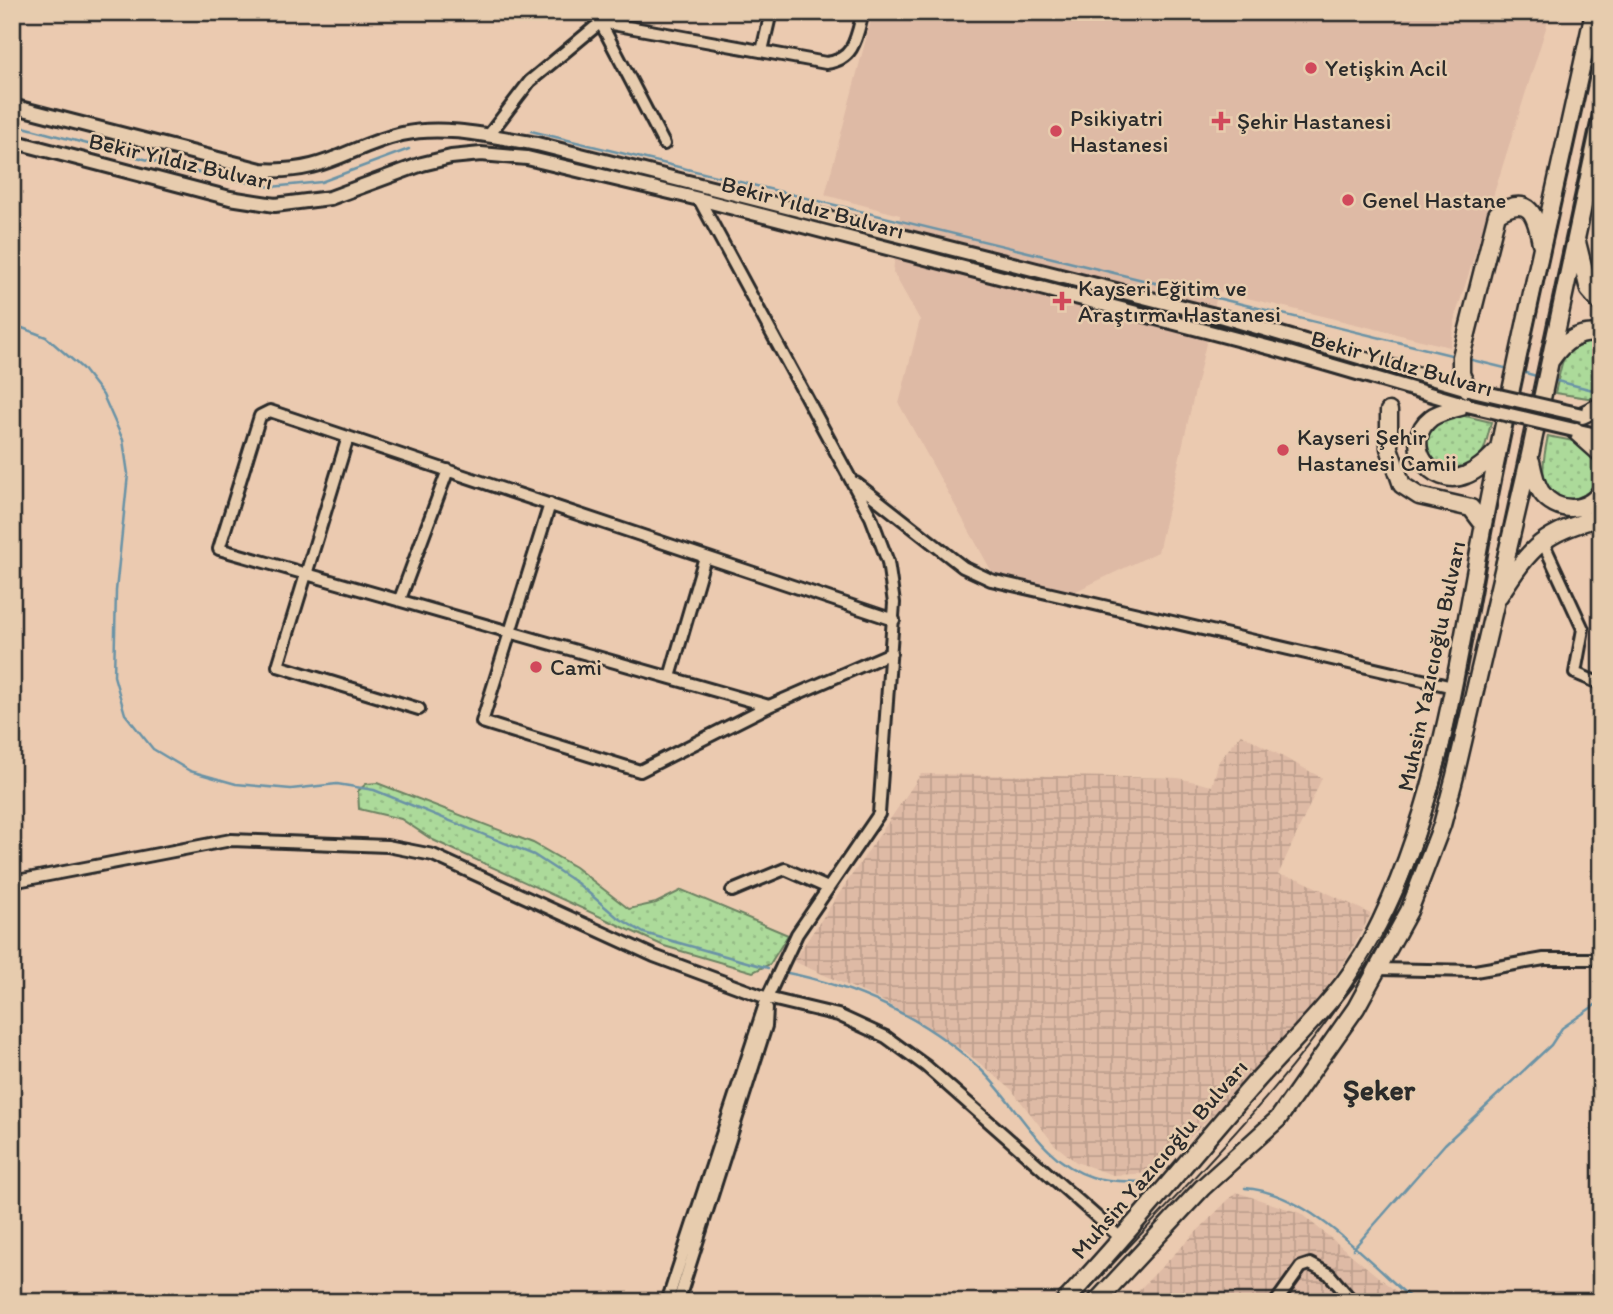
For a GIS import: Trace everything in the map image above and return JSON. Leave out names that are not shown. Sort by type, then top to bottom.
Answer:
[{"type":"highway","name":"Muhsin Yazıcıoğlu Bulvarı","points":[[1064,1302],[1123,1240],[1251,1087],[1340,991],[1370,941],[1408,859],[1437,766],[1491,491],[1594,12]]},
{"type":"highway","name":"Muhsin Yazıcıoğlu Bulvarı","points":[[1096,1302],[1202,1188],[1278,1119],[1356,1008],[1409,911],[1442,825],[1530,455],[1601,121]]},
{"type":"highway","points":[[1501,447],[1484,464],[1463,477],[1440,476],[1424,465],[1418,446],[1425,424],[1433,416],[1467,397],[1461,374],[1461,357],[1497,214],[1511,206],[1528,208],[1536,216],[1542,252]]},
{"type":"highway","points":[[1577,225],[1582,271],[1589,290],[1601,304]]},
{"type":"highway","points":[[1550,362],[1564,345],[1576,337],[1589,333],[1601,335]]},
{"type":"highway","points":[[1582,415],[1601,406]]},
{"type":"highway","points":[[1390,411],[1389,448],[1399,481],[1413,494],[1471,508],[1484,525]]},
{"type":"highway","points":[[1574,430],[1601,454]]},
{"type":"highway","points":[[1530,455],[1539,489],[1557,505],[1572,509],[1582,507],[1594,500],[1601,491]]},
{"type":"highway","points":[[1454,503],[1491,491]]},
{"type":"highway","points":[[1492,607],[1526,554],[1542,540],[1601,517]]},
{"type":"main road","name":"Bekir Yıldız Bulvarı","points":[[12,106],[250,168],[273,170],[321,165],[400,134],[422,130],[488,136],[601,159],[1197,310],[1397,368],[1467,397],[1601,436]]},
{"type":"main road","name":"Bekir Yıldız Bulvarı","points":[[12,142],[260,204],[316,202],[363,188],[422,164],[481,154],[527,158],[699,199],[1275,349],[1393,383],[1601,419]]},
{"type":"street","points":[[762,51],[771,12]]},
{"type":"street","points":[[598,17],[826,63],[836,62],[854,47],[863,12]]},
{"type":"street","points":[[488,136],[530,81],[598,17]]},
{"type":"street","points":[[598,17],[664,144]]},
{"type":"street","points":[[667,1302],[767,998],[797,934],[879,814],[894,620],[888,562],[852,479],[699,199]]},
{"type":"street","points":[[769,706],[219,549],[258,419],[271,411],[894,620]]},
{"type":"street","points":[[348,437],[278,666],[419,709]]},
{"type":"street","points":[[400,599],[448,470]]},
{"type":"street","points":[[852,479],[963,567],[991,580],[1453,687]]},
{"type":"street","points":[[550,504],[482,722],[640,771],[769,706],[891,653]]},
{"type":"street","points":[[1542,540],[1583,629],[1574,673],[1601,684]]},
{"type":"street","points":[[670,677],[705,556]]},
{"type":"street","points":[[12,882],[231,840],[306,841],[403,848],[455,863],[654,956],[767,998],[838,1015],[900,1046],[1123,1240]]},
{"type":"street","points":[[732,891],[785,869],[828,888]]},
{"type":"street","points":[[1378,969],[1475,971],[1544,959],[1601,959]]},
{"type":"street","points":[[678,1302],[766,1026],[767,998]]},
{"type":"street","points":[[1276,1301],[1301,1267],[1310,1264],[1329,1274],[1353,1302]]},
{"type":"shaded area","name":"Kayseri Eğitim ve Araştırma Hastanesi","points":[[873,12],[1551,12],[1457,311],[1450,347],[1218,291],[1158,552],[1074,592],[992,572],[899,404],[920,320],[893,272],[900,215],[825,195]]},
{"type":"shaded area","points":[[1241,734],[1322,778],[1278,875],[1299,879],[1371,914],[1347,958],[1304,1020],[1156,1173],[1113,1175],[1076,1162],[1054,1144],[1011,1089],[967,1053],[885,1002],[793,961],[921,774],[1178,778],[1212,786],[1219,761]]},
{"type":"shaded area","points":[[1236,1192],[1300,1213],[1409,1302],[1127,1302]]},
{"type":"green space","points":[[1601,339],[1601,400],[1555,393],[1566,354],[1578,344]]},
{"type":"green space","points":[[1457,414],[1491,422],[1485,446],[1478,459],[1463,470],[1447,468],[1431,456],[1425,447],[1430,426]]},
{"type":"green space","points":[[1548,436],[1582,444],[1594,454],[1598,462],[1597,480],[1585,494],[1566,499],[1549,488],[1545,481],[1543,464]]},
{"type":"green space","points":[[377,783],[533,843],[575,867],[629,909],[656,903],[682,890],[788,935],[770,964],[753,972],[664,946],[433,840],[401,819],[359,809],[358,791],[366,784]]},
{"type":"waterway","points":[[12,124],[186,170],[271,187],[321,182],[409,149]]},
{"type":"waterway","points":[[531,131],[1455,356]]},
{"type":"waterway","points":[[12,324],[46,337],[82,368],[103,395],[123,440],[128,474],[116,591],[114,676],[125,714],[153,749],[190,771],[236,784],[291,789],[337,784],[374,790],[534,855],[577,883],[617,917],[644,933],[768,968]]},
{"type":"waterway","points":[[1468,359],[1509,369]]},
{"type":"waterway","points":[[1522,372],[1540,377]]},
{"type":"waterway","points":[[1553,380],[1601,392]]},
{"type":"waterway","points":[[783,972],[862,995],[935,1033],[978,1067],[1043,1144],[1073,1169],[1098,1179],[1145,1182]]},
{"type":"waterway","points":[[1353,1249],[1445,1144],[1551,1045],[1562,1028],[1601,1001]]},
{"type":"waterway","points":[[1245,1188],[1269,1193],[1315,1215],[1415,1302]]},
{"type":"tram line","points":[[1077,1302],[1244,1124],[1322,1028],[1356,979],[1386,928],[1408,880],[1442,779],[1454,726],[1494,515],[1601,19]]},
{"type":"tram line","points":[[1495,564],[1601,71]]},
{"type":"place","name":"Yetişkin Acil","points":[[1311,68]]},
{"type":"place","name":"Şehir Hastanesi","points":[[1221,121]]},
{"type":"place","name":"Psikiyatri Hastanesi","points":[[1056,131]]},
{"type":"place","name":"Genel Hastane","points":[[1348,200]]},
{"type":"place","name":"Kayseri Eğitim ve Araştırma Hastanesi","points":[[1062,301]]},
{"type":"place","name":"Kayseri Şehir Hastanesi Camii","points":[[1283,450]]},
{"type":"place","name":"Cami","points":[[536,667]]},
{"type":"district","name":"Şeker","points":[[1379,1089]]}]
